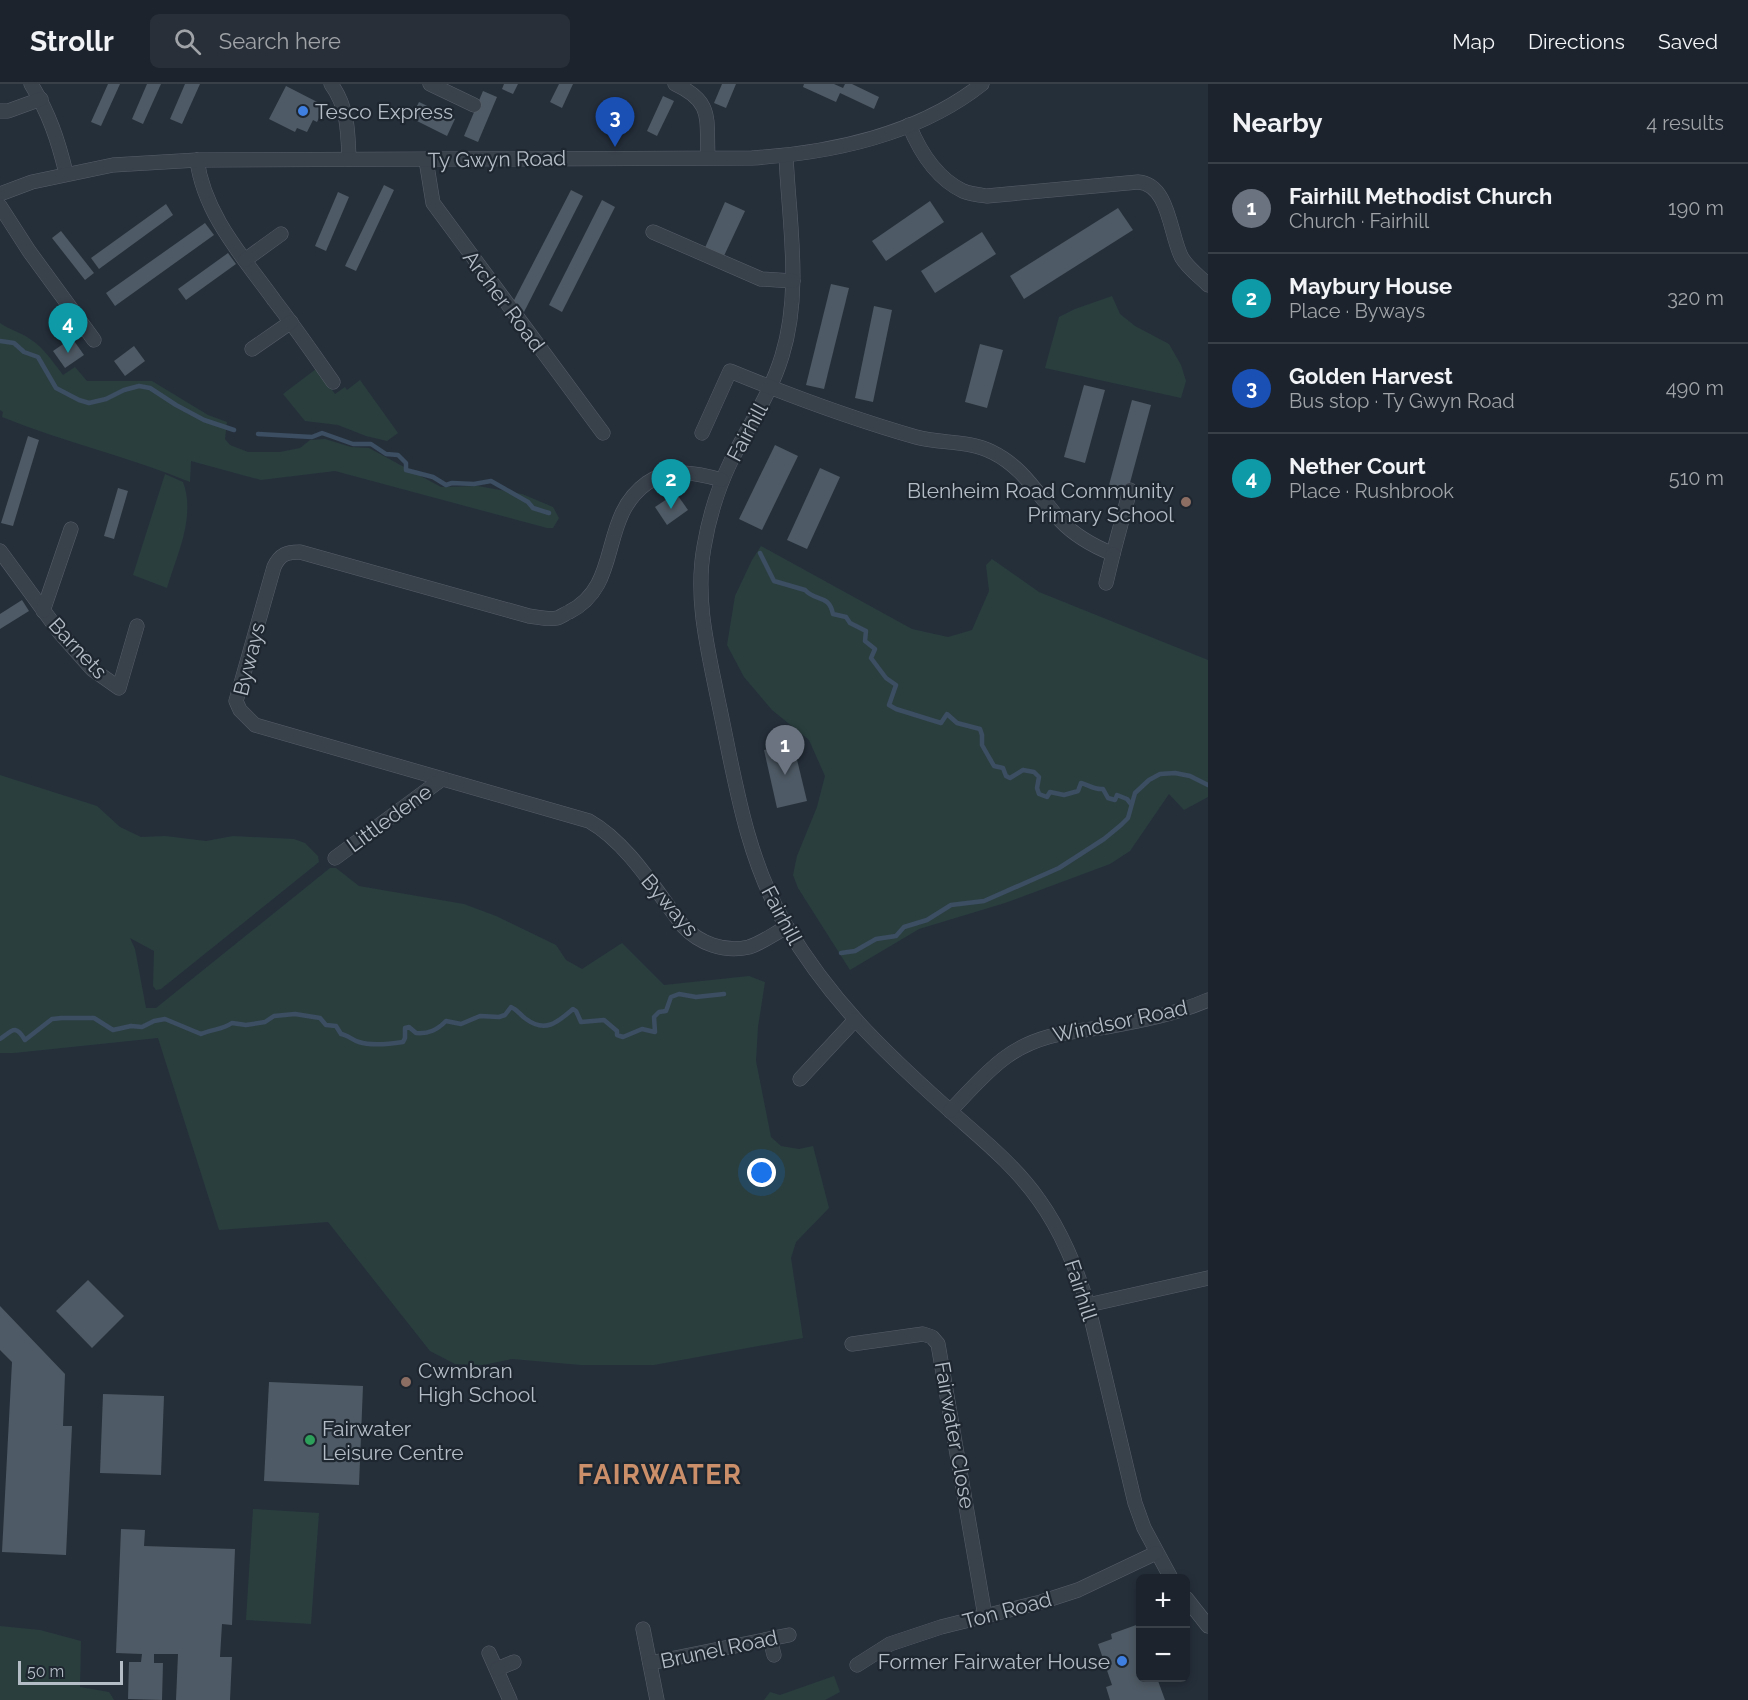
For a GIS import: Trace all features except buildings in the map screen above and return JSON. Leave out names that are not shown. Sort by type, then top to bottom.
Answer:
[{"type":"street","points":[[31,84],[41,99],[57,136],[66,173]]},
{"type":"street","points":[[331,84],[345,112],[349,159]]},
{"type":"street","points":[[430,84],[474,105]]},
{"type":"street","points":[[675,84],[698,90],[706,111],[708,157]]},
{"type":"street","name":"Ty Gwyn Road","points":[[0,194],[66,173],[112,165],[197,160],[786,156],[858,141],[909,125],[944,109],[982,84]]},
{"type":"street","points":[[0,111],[8,111],[41,99]]},
{"type":"street","points":[[909,125],[923,154],[934,170],[964,191],[987,196],[1138,182],[1149,185],[1163,204],[1171,221],[1175,244],[1183,261],[1208,284]]},
{"type":"street","name":"Fairhill","points":[[786,156],[793,281],[789,332],[771,388],[722,480],[713,505],[701,567],[702,615],[727,751],[747,835],[759,870],[787,927],[830,992],[855,1020],[998,1154],[1038,1198],[1068,1250],[1088,1305],[1135,1503],[1156,1553],[1169,1574]]},
{"type":"street","points":[[197,160],[203,190],[210,208],[333,382]]},
{"type":"street","name":"Archer Road","points":[[426,160],[433,203],[603,433]]},
{"type":"street","points":[[0,206],[28,251],[94,340]]},
{"type":"street","points":[[653,232],[760,279],[793,281]]},
{"type":"street","points":[[245,260],[281,234]]},
{"type":"street","points":[[252,349],[291,322]]},
{"type":"street","points":[[702,432],[730,371],[833,411],[918,437],[977,446],[993,452],[1023,474],[1061,521],[1077,535],[1113,554]]},
{"type":"street","name":"Byways","points":[[722,480],[680,472],[655,478],[638,489],[620,515],[597,587],[584,604],[557,618],[529,616],[300,552],[287,552],[278,558],[236,701],[240,710],[255,724],[590,820],[604,829],[619,844],[683,926],[692,936],[703,942],[732,948],[749,947],[787,927]]},
{"type":"street","points":[[1106,583],[1130,490]]},
{"type":"street","name":"Barnets","points":[[43,611],[71,530]]},
{"type":"street","name":"Barnets","points":[[0,551],[60,633],[92,669],[119,688],[137,626]]},
{"type":"street","name":"Littledene","points":[[335,858],[442,779]]},
{"type":"street","name":"Windsor Road","points":[[950,1111],[980,1079],[1006,1056],[1034,1041],[1066,1031],[1105,1027],[1148,1018],[1208,1000]]},
{"type":"street","points":[[800,1079],[855,1020]]},
{"type":"street","points":[[1088,1305],[1208,1278]]},
{"type":"street","name":"Fairwater Close","points":[[852,1344],[923,1334],[932,1337],[938,1344],[985,1616]]},
{"type":"street","name":"Ton Road","points":[[856,1665],[890,1644],[941,1627],[1078,1590],[1156,1553]]},
{"type":"street","points":[[1190,1604],[1208,1626]]},
{"type":"street","name":"Brunel Road","points":[[644,1629],[657,1700]]},
{"type":"street","name":"Brunel Road","points":[[650,1664],[789,1635]]},
{"type":"street","points":[[770,1639],[774,1654]]},
{"type":"street","points":[[489,1653],[510,1700]]},
{"type":"street","points":[[497,1670],[514,1662]]},
{"type":"green space","points":[[1112,296],[1120,314],[1135,326],[1169,344],[1181,365],[1186,381],[1181,398],[1045,368],[1059,317]]},
{"type":"green space","points":[[0,323],[35,343],[63,375],[75,367],[87,381],[152,381],[208,415],[227,422],[225,439],[230,445],[248,452],[280,452],[300,448],[310,440],[325,439],[351,447],[369,448],[441,487],[478,486],[522,494],[553,507],[559,518],[553,528],[547,528],[335,471],[261,480],[191,461],[190,482],[49,434],[2,417],[3,412],[0,410]]},
{"type":"green space","points":[[316,369],[335,394],[345,387],[347,390],[360,380],[398,433],[387,441],[338,425],[305,421],[283,394]]},
{"type":"green space","points":[[165,474],[183,482],[187,509],[184,535],[167,588],[133,575]]},
{"type":"green space","points":[[761,546],[912,629],[948,637],[972,630],[989,591],[986,565],[992,559],[1039,592],[1208,660],[1208,797],[1184,810],[1169,794],[1130,851],[1110,864],[1005,903],[919,929],[850,970],[798,888],[793,875],[797,856],[817,807],[825,776],[809,740],[772,710],[744,677],[727,645],[735,596]]},
{"type":"green space","points":[[0,775],[97,806],[120,827],[141,837],[165,836],[206,841],[233,836],[294,839],[305,843],[318,856],[319,862],[161,989],[156,990],[153,986],[154,951],[130,938],[135,949],[146,1008],[156,1008],[330,868],[336,868],[359,886],[464,904],[496,916],[556,945],[566,960],[582,969],[622,943],[664,985],[749,976],[765,982],[758,1027],[756,1061],[771,1137],[781,1146],[799,1149],[813,1146],[829,1208],[796,1242],[791,1258],[803,1338],[654,1365],[581,1365],[512,1359],[483,1365],[455,1364],[430,1351],[328,1222],[219,1230],[158,1038],[0,1053]]},
{"type":"green space","points":[[253,1509],[319,1513],[311,1624],[246,1620]]},
{"type":"green space","points":[[0,1626],[40,1630],[81,1641],[80,1687],[109,1692],[114,1700],[0,1700]]},
{"type":"green space","points":[[834,1676],[840,1692],[825,1700],[764,1700],[770,1692],[780,1695]]},
{"type":"waterway","points":[[0,341],[14,343],[24,352],[38,357],[56,388],[79,400],[89,403],[139,386],[150,388],[204,420],[234,430]]},
{"type":"waterway","points":[[258,434],[312,437],[322,433],[353,444],[371,444],[386,454],[398,455],[406,463],[406,470],[433,477],[446,485],[491,481],[528,502],[533,508],[549,513]]},
{"type":"waterway","points":[[760,553],[774,581],[805,590],[825,601],[833,614],[846,617],[850,623],[866,631],[865,641],[875,649],[871,658],[886,678],[896,685],[889,705],[941,723],[947,714],[957,723],[980,729],[982,745],[994,766],[1003,768],[1006,776],[1010,778],[1023,770],[1034,772],[1039,777],[1037,788],[1039,794],[1047,797],[1050,792],[1064,795],[1078,791],[1081,783],[1103,789],[1108,798],[1115,800],[1117,795],[1127,799],[1131,804]]},
{"type":"waterway","points":[[841,953],[855,951],[876,939],[896,936],[904,927],[927,920],[951,905],[984,901],[1059,868],[1104,839],[1121,825],[1128,818],[1135,793],[1149,780],[1160,774],[1175,773],[1190,776],[1208,785]]},
{"type":"waterway","points":[[0,1039],[16,1030],[25,1040],[52,1019],[62,1018],[94,1018],[113,1030],[131,1026],[142,1027],[165,1019],[201,1034],[232,1023],[246,1025],[265,1022],[274,1016],[295,1014],[320,1018],[326,1025],[336,1026],[341,1034],[359,1042],[387,1044],[403,1042],[405,1028],[409,1027],[416,1033],[425,1033],[436,1029],[446,1021],[461,1024],[480,1016],[499,1017],[505,1015],[511,1007],[533,1023],[545,1026],[556,1022],[573,1009],[581,1022],[604,1020],[617,1031],[617,1035],[623,1037],[642,1029],[655,1032],[654,1017],[659,1012],[666,1011],[671,997],[679,994],[696,997],[724,994]]},
{"type":"place","name":"Tesco Express","points":[[303,111]]},
{"type":"place","name":"Golden Harvest","points":[[615,147]]},
{"type":"place","name":"Nether Court","points":[[68,353]]},
{"type":"place","name":"Blenheim Road Community Primary School","points":[[1186,502]]},
{"type":"place","name":"Maybury House","points":[[671,509]]},
{"type":"place","name":"Fairhill Methodist Church","points":[[785,775]]},
{"type":"place","name":"Cwmbran High School","points":[[406,1382]]},
{"type":"place","name":"Fairwater Leisure Centre","points":[[310,1440]]},
{"type":"place","name":"Former Fairwater House","points":[[1122,1661]]},
{"type":"district","name":"FAIRWATER","points":[[660,1474]]}]
